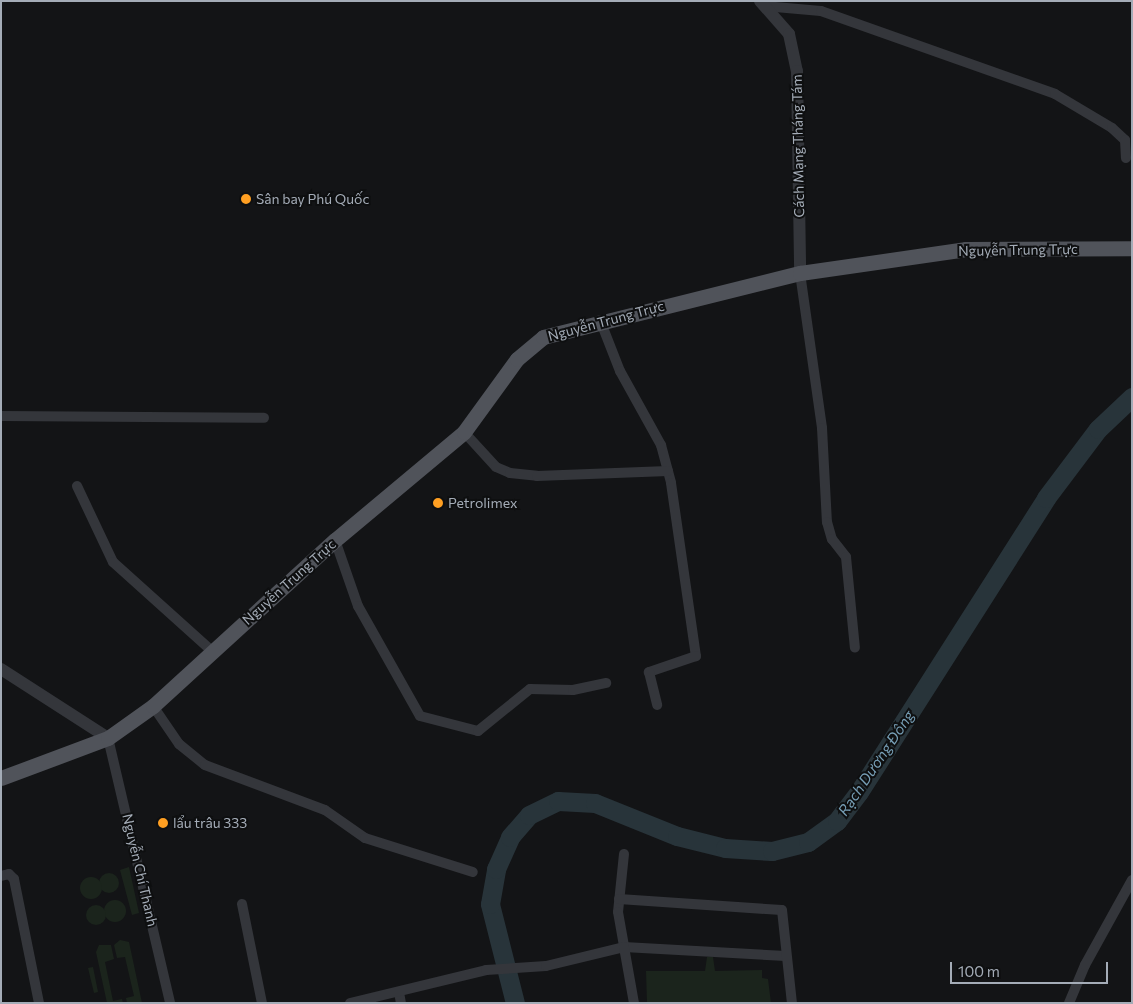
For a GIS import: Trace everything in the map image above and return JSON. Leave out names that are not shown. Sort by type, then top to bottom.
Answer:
[{"type":"main road","name":"Nguyễn Trung Trực","points":[[1,778],[108,738],[153,706],[335,540],[464,432],[530,345],[543,337],[600,320],[800,273],[966,249],[1132,248]]},
{"type":"street","points":[[762,3],[821,11],[1055,94],[1112,128],[1125,140],[1126,158]]},
{"type":"street","name":"Cách Mạng Tháng Tám","points":[[762,3],[789,34],[797,71],[800,273]]},
{"type":"street","points":[[800,273],[822,428],[827,522],[832,539],[846,556],[855,648]]},
{"type":"street","points":[[600,320],[620,371],[661,445],[668,471],[696,656],[649,672],[656,705]]},
{"type":"street","points":[[1,416],[264,418]]},
{"type":"street","points":[[464,432],[496,467],[510,472],[537,476],[668,471]]},
{"type":"street","points":[[77,486],[113,562],[213,652]]},
{"type":"street","points":[[335,540],[358,606],[420,716],[478,731],[530,689],[573,690],[606,683]]},
{"type":"street","points":[[1,669],[108,738]]},
{"type":"street","points":[[153,706],[179,744],[205,765],[325,810],[365,838],[473,872]]},
{"type":"street","name":"Nguyễn Chí Thanh","points":[[108,738],[170,1003]]},
{"type":"street","points":[[624,854],[619,899],[624,947],[634,1003]]},
{"type":"street","points":[[1,876],[9,874],[14,878],[40,1003]]},
{"type":"street","points":[[1069,1003],[1085,965],[1132,880]]},
{"type":"street","points":[[619,899],[779,909],[784,912],[786,956],[792,1003]]},
{"type":"street","points":[[242,904],[262,1003]]},
{"type":"street","points":[[350,1003],[486,970],[546,966],[624,947],[786,956]]},
{"type":"street","points":[[399,992],[401,1003]]},
{"type":"shaded area","points":[[129,867],[139,913],[132,915],[120,870]]},
{"type":"shaded area","points":[[105,873],[113,873],[119,879],[119,887],[113,893],[105,893],[99,887],[99,879]]},
{"type":"shaded area","points":[[87,877],[95,877],[102,884],[102,892],[95,899],[87,899],[80,892],[80,884]]},
{"type":"shaded area","points":[[115,900],[123,903],[126,911],[123,919],[115,922],[107,919],[104,911],[107,903]]},
{"type":"shaded area","points":[[92,905],[100,905],[106,911],[106,919],[100,925],[92,925],[86,919],[86,911]]},
{"type":"shaded area","points":[[120,940],[129,942],[142,1003],[127,1003],[126,998],[134,996],[125,957],[117,958],[114,945]]},
{"type":"shaded area","points":[[99,945],[111,945],[114,959],[105,962],[113,1001],[122,999],[123,1003],[107,1003],[96,952]]},
{"type":"shaded area","points":[[707,957],[713,957],[715,971],[762,970],[762,978],[768,979],[771,1003],[647,1003],[646,971],[705,971]]},
{"type":"shaded area","points":[[93,967],[98,992],[94,993],[88,968]]},
{"type":"waterway","name":"Rạch Dương Đông","points":[[515,1003],[490,904],[496,869],[510,837],[529,815],[558,801],[595,803],[677,836],[725,848],[772,851],[808,842],[837,821],[859,792],[1046,498],[1098,429],[1132,397]]},
{"type":"place","name":"Sân bay Phú Quốc","points":[[246,199]]},
{"type":"place","name":"Petrolimex","points":[[438,503]]},
{"type":"place","name":"lẩu trâu 333","points":[[163,823]]}]
